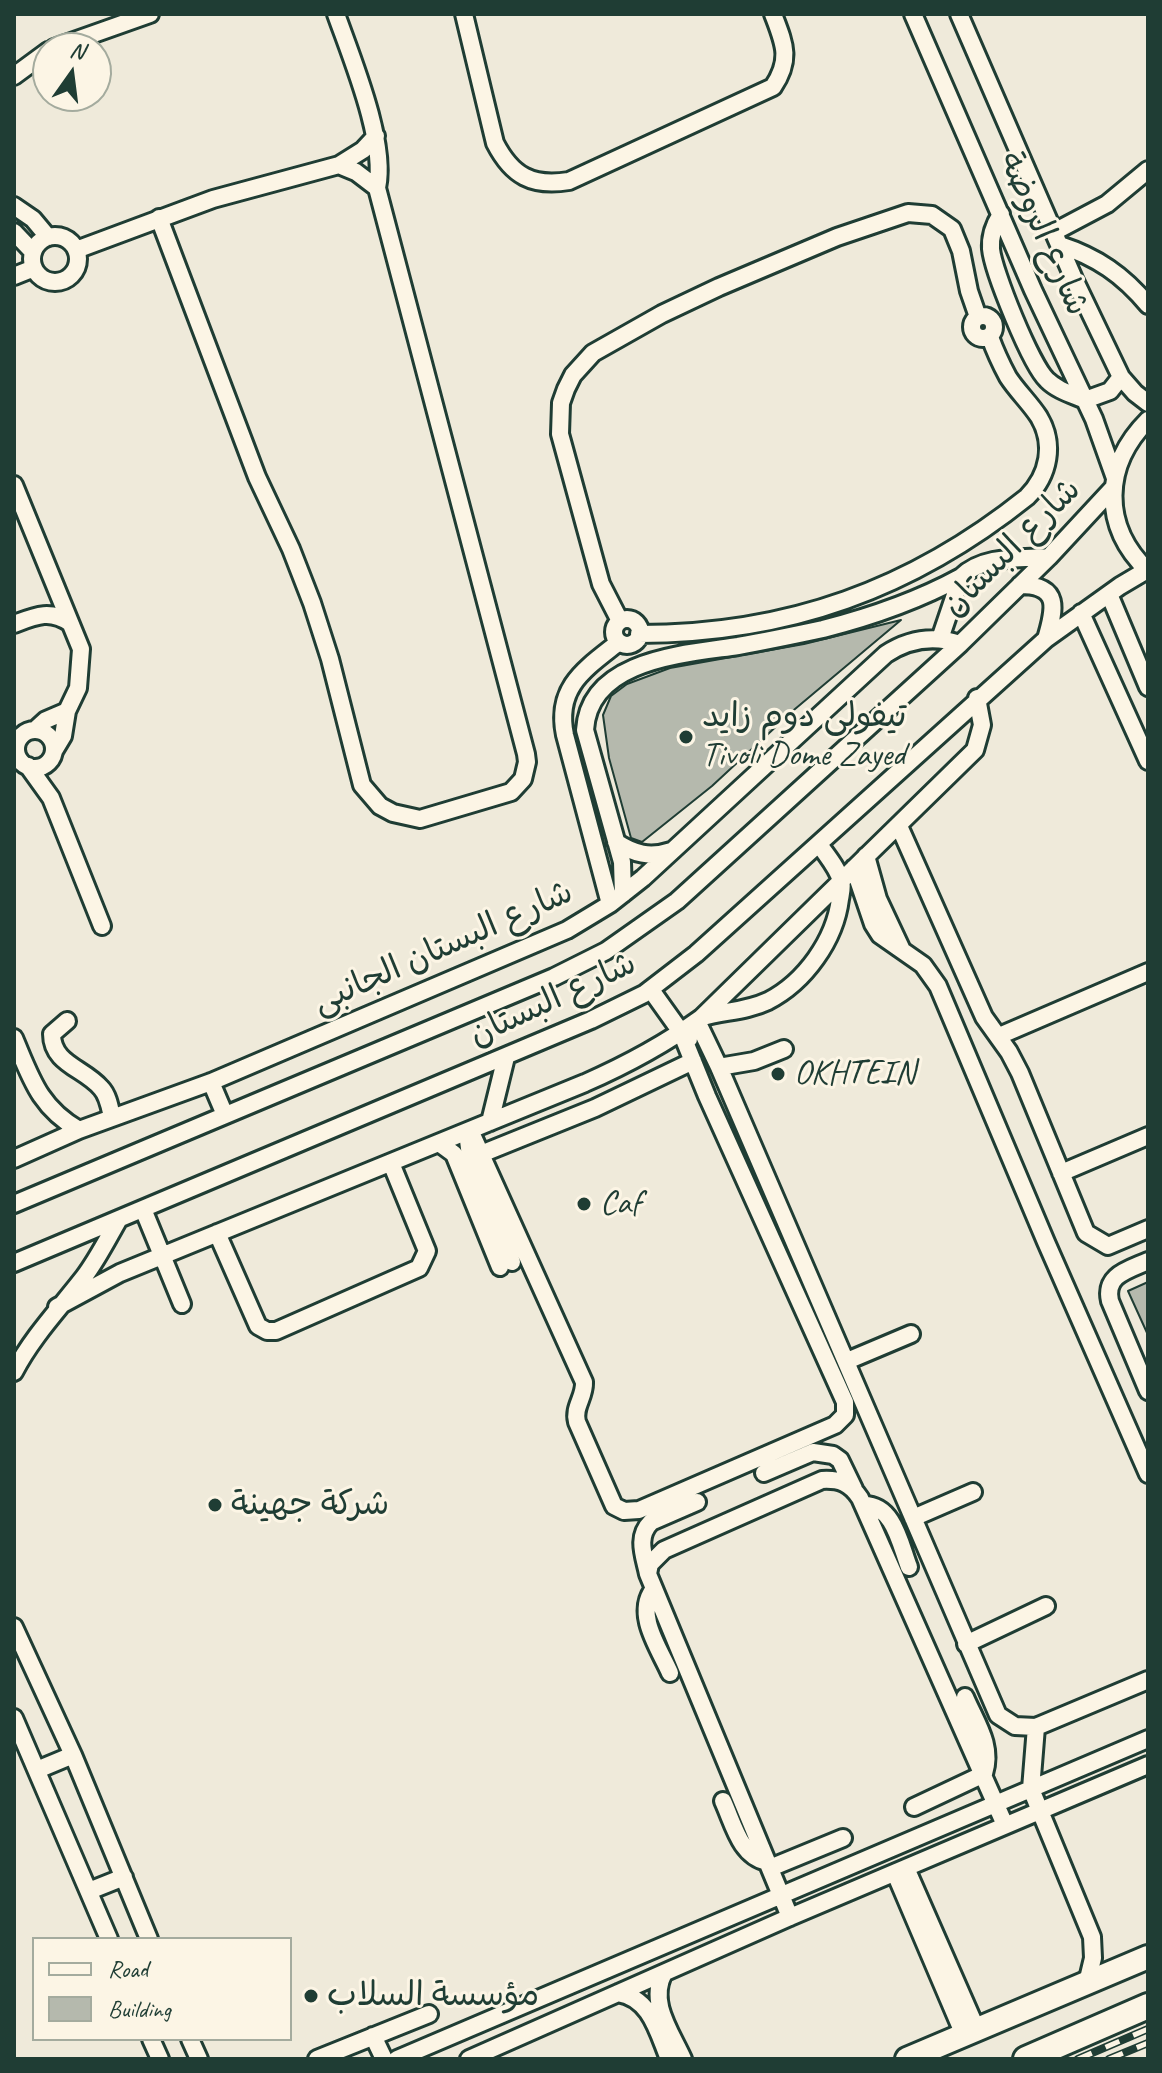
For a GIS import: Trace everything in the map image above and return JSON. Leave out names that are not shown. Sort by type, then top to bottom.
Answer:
[{"type":"highway","points":[[1026,2059],[1148,2006]]},
{"type":"main road","points":[[907,2059],[1148,1957]]},
{"type":"street","points":[[99,32],[150,14]]},
{"type":"street","points":[[159,218],[257,477],[312,603],[330,659],[362,785],[380,806],[393,813],[420,819],[511,792],[523,779],[527,762],[377,188],[380,167],[376,136],[336,14]]},
{"type":"street","points":[[464,14],[499,151],[516,172],[531,180],[550,184],[569,181],[773,87],[785,61],[785,45],[773,14]]},
{"type":"street","name":"شارع الروضة","points":[[913,14],[1033,290],[1102,438],[1114,483],[1116,518],[1121,533],[1127,547],[1147,571]]},
{"type":"street","name":"شارع الروضة","points":[[959,14],[1121,377],[1148,403]]},
{"type":"street","points":[[14,76],[32,63]]},
{"type":"street","points":[[76,250],[238,191],[339,165],[363,150],[376,136]]},
{"type":"street","points":[[339,165],[356,172],[377,188]]},
{"type":"street","points":[[1148,170],[1107,204],[1057,238],[1109,267],[1134,288],[1148,305]]},
{"type":"street","points":[[14,206],[33,219],[48,237]]},
{"type":"street","points":[[620,621],[601,584],[560,434],[561,403],[566,389],[582,363],[593,353],[662,314],[719,287],[837,237],[908,213],[932,215],[952,229],[961,251],[969,291],[981,316]]},
{"type":"street","points":[[1001,214],[994,226],[991,250],[1010,305],[1042,374],[1058,389],[1085,400],[1110,391],[1121,377]]},
{"type":"street","points":[[14,232],[34,260],[46,280],[63,280],[76,268],[76,250],[65,238],[48,237],[36,245],[34,260],[14,276]]},
{"type":"street","points":[[1010,305],[981,316],[972,324],[973,333],[980,338],[1018,323]]},
{"type":"street","points":[[639,634],[704,632],[758,625],[800,616],[861,596],[948,553],[1027,497],[1038,486],[1045,472],[1048,442],[1037,414],[1008,377],[992,335]]},
{"type":"street","points":[[1114,483],[1127,446],[1148,420]]},
{"type":"street","name":"شارع البستان","points":[[14,1204],[554,977],[630,935],[677,901],[960,644],[1049,557],[1114,483]]},
{"type":"street","points":[[14,485],[81,649],[78,688],[67,711],[66,728],[54,753],[43,766],[21,765]]},
{"type":"street","points":[[616,899],[623,873],[585,730],[591,703],[609,683],[635,668],[662,658],[785,637],[858,619],[903,604],[990,562],[1049,557]]},
{"type":"street","name":"شارع البستان","points":[[14,1263],[609,1013],[651,990],[696,954],[1046,639],[1147,571]]},
{"type":"street","points":[[940,639],[961,577]]},
{"type":"street","points":[[41,614],[54,584]]},
{"type":"street","points":[[1020,585],[1042,588],[1050,596],[1054,606],[1053,617],[1046,639]]},
{"type":"street","points":[[1109,594],[1148,687]]},
{"type":"street","points":[[1081,613],[1148,761]]},
{"type":"street","points":[[14,624],[41,614],[53,615],[70,623]]},
{"type":"street","points":[[629,619],[635,622],[639,634],[632,643],[625,645],[619,642],[614,631],[620,621],[629,619]]},
{"type":"street","name":"شارع البستان الجانبى","points":[[14,1159],[112,1117],[211,1082],[544,941],[616,899],[886,654],[906,643],[940,639],[960,644]]},
{"type":"street","points":[[616,899],[565,735],[563,711],[565,699],[577,677],[619,642]]},
{"type":"street","points":[[57,1307],[104,1281],[162,1256],[620,1068],[681,1032],[699,1019],[842,882],[975,750],[982,725],[977,698]]},
{"type":"street","points":[[67,711],[53,716],[16,740],[16,751],[21,765],[51,798],[102,926]]},
{"type":"street","points":[[35,730],[51,739],[54,753],[51,798]]},
{"type":"street","points":[[899,826],[984,1017],[1020,1073],[1086,1233],[1108,1246],[1148,1229]]},
{"type":"street","points":[[616,842],[649,855],[673,850]]},
{"type":"street","points":[[699,1019],[741,1011],[768,1001],[791,985],[811,964],[827,940],[839,905],[842,882],[819,844]]},
{"type":"street","points":[[860,862],[902,950],[923,965],[938,986],[1148,1474]]},
{"type":"street","points":[[999,1036],[1148,972]]},
{"type":"street","points":[[651,990],[681,1032],[700,1050],[741,1132]]},
{"type":"street","points":[[699,1019],[998,1715],[1015,1726],[1036,1727],[1148,1680]]},
{"type":"street","points":[[67,1021],[52,1034],[54,1050],[102,1088],[112,1117]]},
{"type":"street","points":[[470,1130],[584,1382],[584,1392],[575,1416],[614,1506],[624,1511],[639,1510],[821,1432],[841,1421],[845,1415],[845,1402],[681,1032]]},
{"type":"street","points":[[14,1038],[45,1105],[61,1120],[79,1130]]},
{"type":"street","points":[[719,1067],[754,1061],[784,1049]]},
{"type":"street","points":[[490,1122],[506,1057]]},
{"type":"street","points":[[481,1154],[595,1108],[693,1061]]},
{"type":"street","points":[[211,1082],[225,1115]]},
{"type":"street","points":[[439,1143],[454,1154],[506,1264],[470,1156],[470,1130]]},
{"type":"street","points":[[1061,1173],[1148,1136]]},
{"type":"street","points":[[217,1233],[258,1326],[267,1331],[276,1331],[419,1268],[424,1262],[427,1251],[391,1163]]},
{"type":"street","points":[[143,1209],[182,1304]]},
{"type":"street","points":[[14,1372],[57,1307],[85,1276],[119,1219]]},
{"type":"street","points":[[1148,1261],[1116,1276],[1108,1290],[1148,1391]]},
{"type":"street","points":[[847,1361],[911,1334]]},
{"type":"street","points":[[764,1473],[813,1452],[822,1452],[840,1460],[864,1505],[1005,1825]]},
{"type":"street","points":[[670,1673],[645,1608],[651,1582],[650,1564],[664,1550],[822,1480],[834,1479],[854,1489]]},
{"type":"street","points":[[913,1518],[973,1492]]},
{"type":"street","points":[[697,1502],[651,1522],[646,1528],[642,1545],[651,1582],[790,1917]]},
{"type":"street","points":[[864,1505],[882,1509],[888,1516],[909,1567]]},
{"type":"street","points":[[966,1644],[1046,1606]]},
{"type":"street","points":[[14,1627],[73,1755],[148,1937]]},
{"type":"street","points":[[914,1807],[984,1774],[988,1761],[987,1747],[965,1697]]},
{"type":"street","points":[[14,1718],[108,1937]]},
{"type":"street","points":[[1036,1727],[1031,1789],[1092,1937],[1093,1958],[1087,1983]]},
{"type":"street","points":[[397,2059],[1148,1739]]},
{"type":"street","points":[[37,1770],[73,1755]]},
{"type":"street","points":[[469,2059],[757,1931],[1148,1765]]},
{"type":"street","points":[[723,1801],[745,1850],[769,1865],[843,1838]]},
{"type":"street","points":[[901,1870],[970,2032]]},
{"type":"street","points":[[89,1891],[124,1877]]},
{"type":"street","points":[[749,1908],[757,1931]]},
{"type":"street","points":[[664,1973],[658,1987],[658,2002],[683,2059]]},
{"type":"street","points":[[618,1993],[633,1997],[645,2007],[669,2059]]},
{"type":"street","points":[[514,2011],[525,2035]]},
{"type":"street","points":[[317,2059],[429,2014]]},
{"type":"street","points":[[373,2036],[384,2059]]},
{"type":"building","name":"تيفولى دوم زايد Tivoli Dome Zayed","points":[[901,620],[795,709],[712,786],[642,842],[631,838],[609,758],[603,715],[611,696],[627,684],[670,668],[804,644]]},
{"type":"building","points":[[1148,1282],[1148,1335],[1128,1291]]},
{"type":"railway","points":[[1078,2059],[1148,2029]]},
{"type":"railway","points":[[1109,2059],[1148,2043]]},
{"type":"place","name":"تيفولى دوم زايد Tivoli Dome Zayed","points":[[686,737]]},
{"type":"place","name":"OKHTEIN","points":[[778,1074]]},
{"type":"place","name":"Caf","points":[[584,1204]]},
{"type":"place","name":"شركة جهينة","points":[[215,1505]]},
{"type":"place","name":"مؤسسة السلاب","points":[[311,1996]]}]
